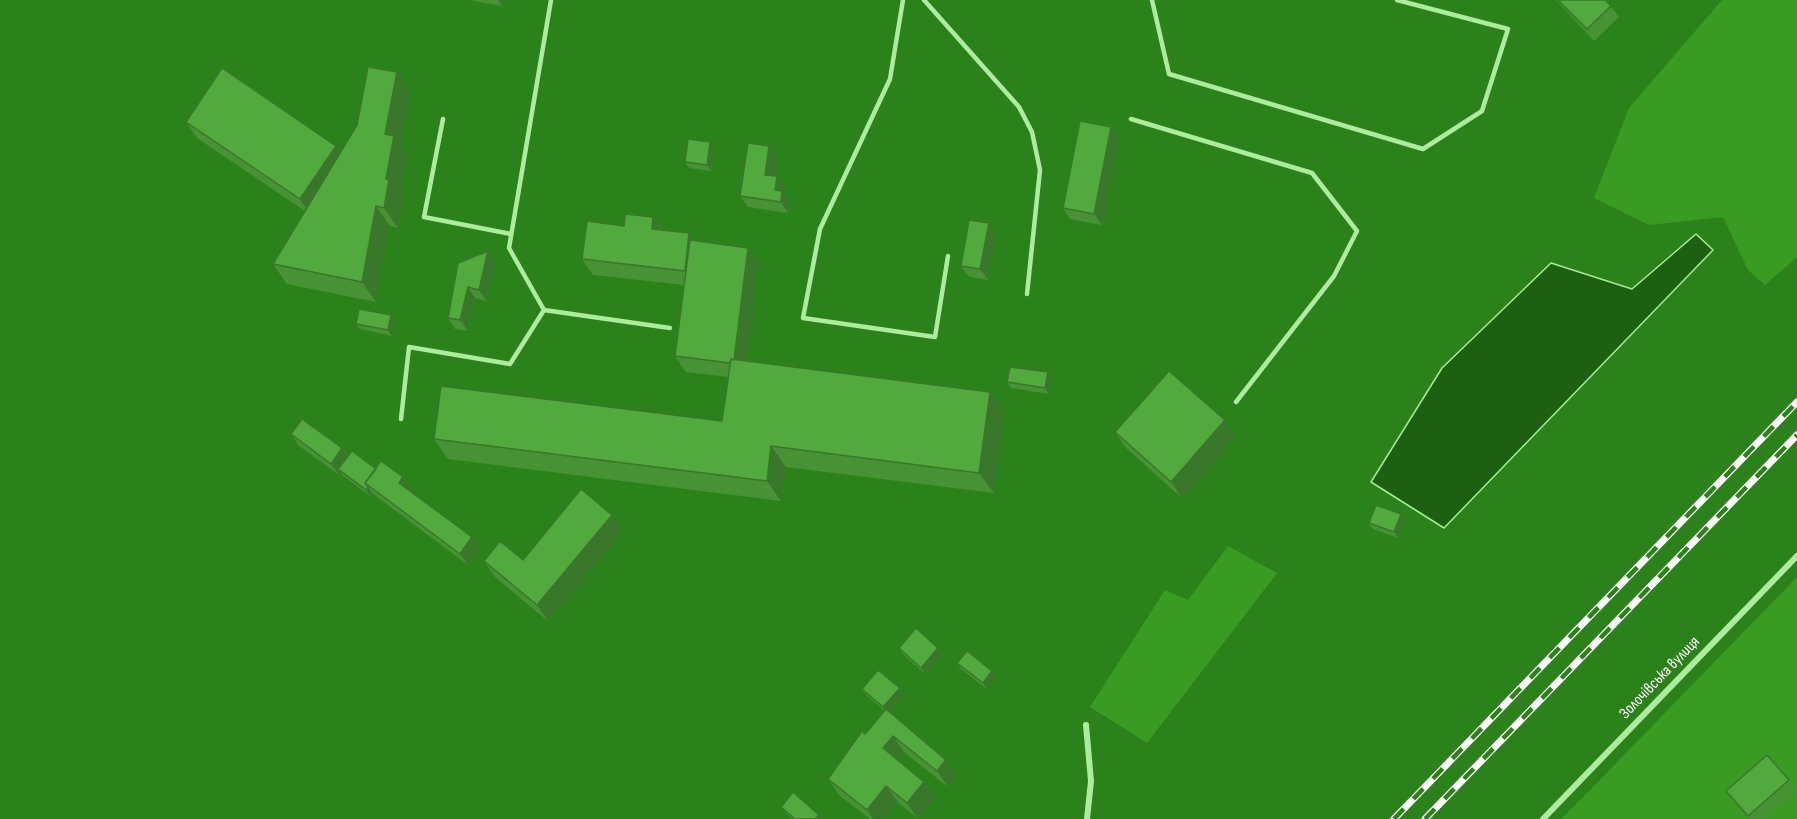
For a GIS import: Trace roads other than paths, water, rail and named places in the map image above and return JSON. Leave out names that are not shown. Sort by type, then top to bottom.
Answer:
[{"type":"street","name":"Золочівська вулиця","points":[[1543,819],[1797,556]]},
{"type":"street","points":[[1086,724],[1091,781],[1087,819]]},
{"type":"lane","points":[[544,310],[509,248],[551,0]]},
{"type":"lane","points":[[903,0],[890,79],[820,229],[803,318],[935,337],[948,256]]},
{"type":"lane","points":[[924,0],[1018,107],[1032,132],[1040,170],[1027,294]]},
{"type":"lane","points":[[1152,0],[1169,74],[1423,149],[1482,111],[1508,29],[1398,0]]},
{"type":"lane","points":[[443,119],[424,217],[512,234]]},
{"type":"lane","points":[[1131,119],[1312,173],[1357,231],[1334,276],[1236,402]]},
{"type":"lane","points":[[544,310],[670,328]]},
{"type":"lane","points":[[400,419],[410,347],[510,364],[544,310]]},
{"type":"railway","points":[[1394,819],[1797,402]]},
{"type":"railway","points":[[1425,819],[1797,435]]}]
